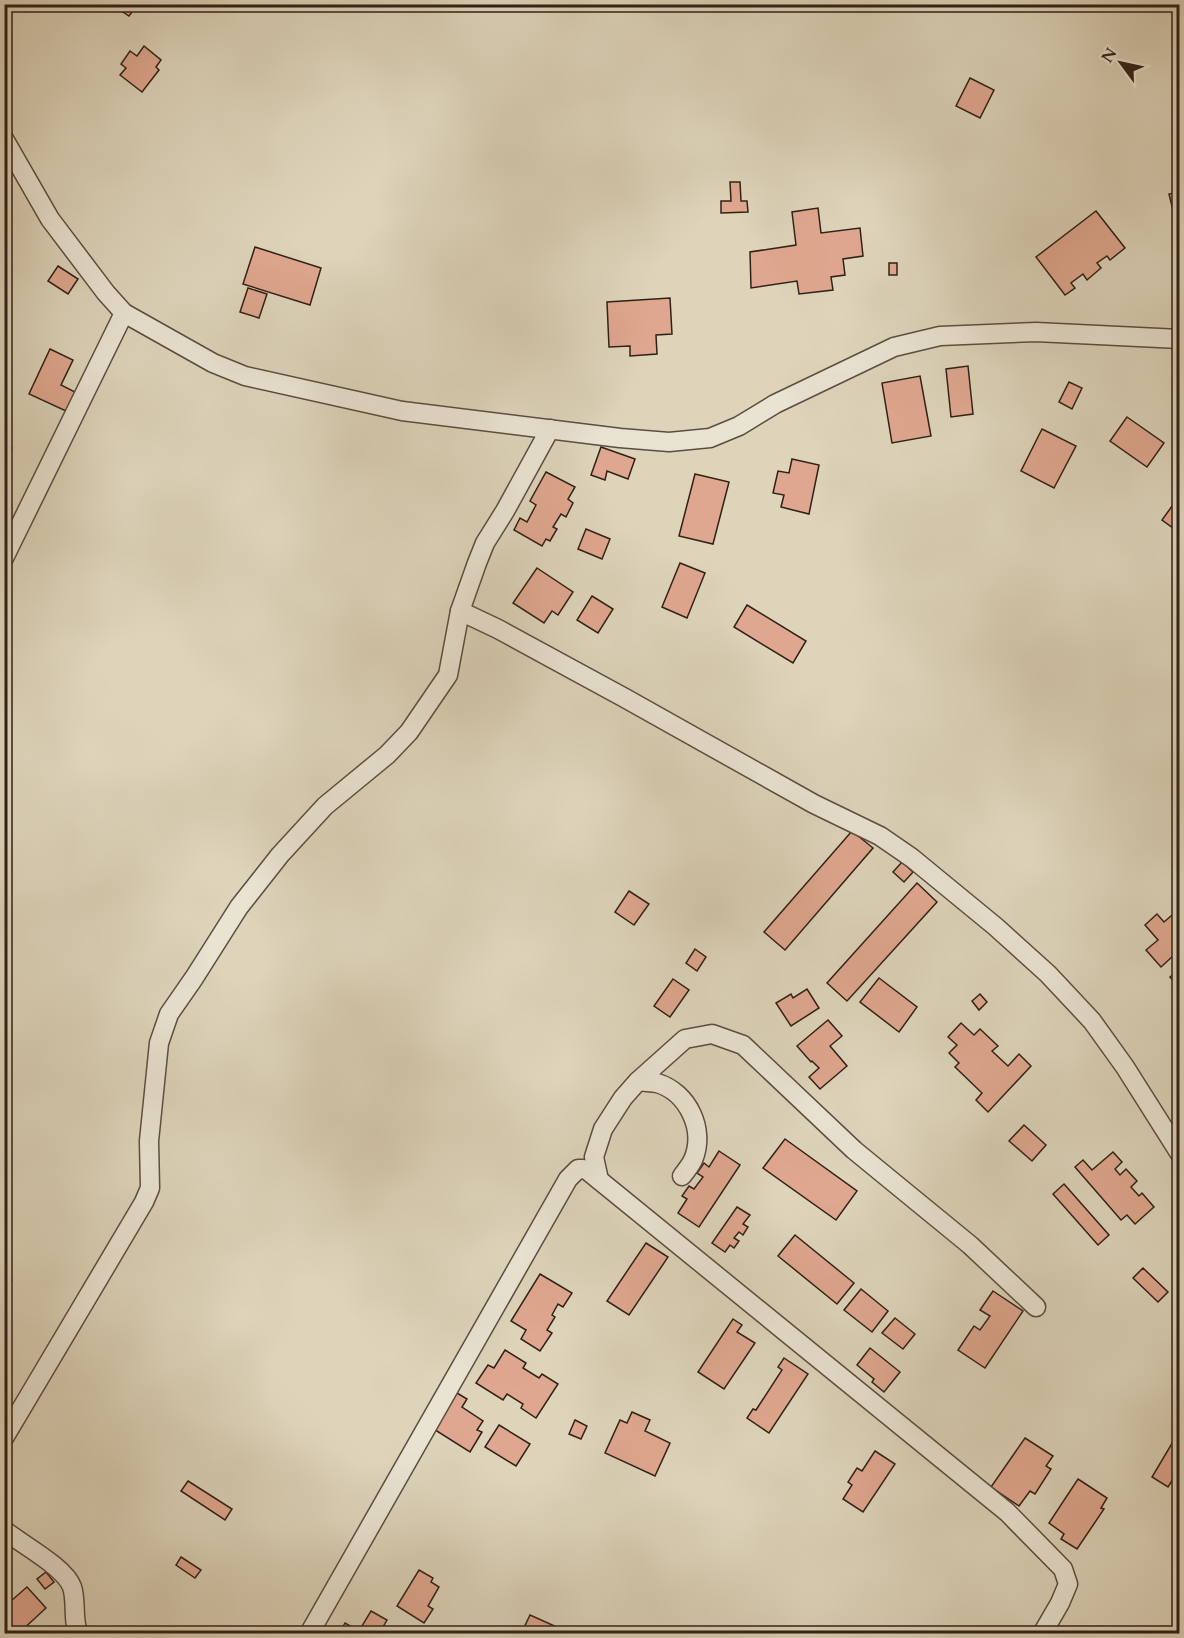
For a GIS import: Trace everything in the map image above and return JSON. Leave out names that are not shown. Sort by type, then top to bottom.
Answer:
[{"type":"street","points":[[4,139],[50,219],[124,313],[213,363],[245,376],[402,411],[669,442],[710,438],[739,426],[775,404],[884,351],[940,336],[1036,332],[1179,339]]},
{"type":"street","points":[[4,558],[124,313]]},
{"type":"street","points":[[4,1438],[144,1202],[150,1188],[149,1141],[159,1043],[169,1014],[239,907],[280,855],[324,806],[387,755],[409,732],[448,675],[460,610],[485,543],[550,429]]},
{"type":"street","points":[[460,610],[623,697],[814,804],[880,836],[912,858],[996,927],[1092,1021],[1125,1067],[1179,1154]]},
{"type":"street","points":[[599,1180],[594,1157],[603,1129],[623,1098],[686,1039],[712,1034],[743,1046],[854,1150],[970,1245],[1036,1307]]},
{"type":"street","points":[[638,1082],[657,1083],[674,1092],[687,1105],[695,1122],[697,1141],[693,1160],[682,1176]]},
{"type":"street","points":[[309,1634],[568,1179],[578,1169],[583,1168],[1007,1512],[1063,1569],[1068,1584],[1042,1634]]},
{"type":"street","points":[[4,1530],[57,1568],[71,1584],[79,1634]]},
{"type":"building","points":[[124,4],[130,4],[135,8],[129,16],[120,10]]},
{"type":"building","points":[[144,46],[161,60],[156,67],[159,70],[142,92],[120,75],[126,68],[121,64],[130,51],[137,56]]},
{"type":"building","points":[[970,78],[994,90],[980,118],[956,106]]},
{"type":"building","points":[[730,182],[740,182],[741,201],[747,201],[748,212],[721,213],[721,201],[731,201]]},
{"type":"building","points":[[1180,192],[1180,239],[1169,194]]},
{"type":"building","points":[[818,208],[821,233],[860,228],[863,256],[843,259],[845,275],[831,277],[833,290],[799,294],[797,281],[751,288],[750,252],[796,245],[792,212]]},
{"type":"building","points":[[1096,211],[1125,248],[1110,260],[1107,256],[1097,263],[1101,268],[1087,280],[1083,274],[1071,283],[1075,288],[1065,295],[1036,257]]},
{"type":"building","points":[[255,247],[321,268],[310,305],[243,284]]},
{"type":"building","points":[[889,263],[897,263],[897,275],[889,275]]},
{"type":"building","points":[[58,266],[78,279],[68,294],[48,281]]},
{"type":"building","points":[[248,288],[267,294],[259,318],[240,312]]},
{"type":"building","points":[[670,298],[672,334],[656,335],[657,354],[630,356],[630,346],[609,347],[607,302]]},
{"type":"building","points":[[50,349],[73,360],[61,385],[75,392],[66,411],[29,394]]},
{"type":"building","points":[[968,366],[973,414],[951,417],[946,369]]},
{"type":"building","points":[[920,376],[931,436],[892,443],[882,383]]},
{"type":"building","points":[[1069,382],[1082,388],[1072,409],[1059,402]]},
{"type":"building","points":[[1127,417],[1164,443],[1147,467],[1110,441]]},
{"type":"building","points":[[1042,429],[1076,446],[1054,488],[1021,471]]},
{"type":"building","points":[[4,443],[12,448],[4,459]]},
{"type":"building","points":[[601,447],[635,459],[628,479],[607,471],[605,480],[591,475]]},
{"type":"building","points":[[792,459],[819,465],[809,514],[781,507],[784,495],[773,493],[778,471],[789,473]]},
{"type":"building","points":[[546,472],[575,487],[568,499],[573,503],[566,517],[561,514],[553,527],[557,529],[550,541],[546,539],[542,546],[514,530],[520,518],[527,522],[536,505],[530,501]]},
{"type":"building","points":[[695,474],[729,482],[713,544],[679,536]]},
{"type":"building","points":[[1180,495],[1180,533],[1162,520]]},
{"type":"building","points":[[586,529],[610,539],[602,559],[578,549]]},
{"type":"building","points":[[680,563],[705,573],[687,618],[662,607]]},
{"type":"building","points":[[537,568],[573,592],[558,615],[552,611],[544,623],[513,603]]},
{"type":"building","points":[[592,596],[613,609],[598,633],[577,620]]},
{"type":"building","points":[[747,605],[806,641],[793,663],[734,627]]},
{"type":"building","points":[[852,831],[873,848],[785,950],[764,932]]},
{"type":"building","points":[[902,862],[913,872],[904,882],[893,872]]},
{"type":"building","points":[[917,883],[937,902],[847,1001],[827,983]]},
{"type":"building","points":[[629,891],[649,904],[634,925],[615,912]]},
{"type":"building","points":[[1179,909],[1180,964],[1173,956],[1161,967],[1146,950],[1158,940],[1145,925],[1157,914],[1164,922]]},
{"type":"building","points":[[695,949],[706,957],[697,971],[686,963]]},
{"type":"building","points":[[1180,969],[1180,988],[1170,977]]},
{"type":"building","points":[[879,978],[917,1007],[899,1032],[860,1002]]},
{"type":"building","points":[[673,979],[689,990],[670,1017],[654,1006]]},
{"type":"building","points":[[807,989],[819,1008],[791,1026],[776,1003],[791,994],[793,998]]},
{"type":"building","points":[[980,994],[987,1002],[979,1010],[972,1001]]},
{"type":"building","points":[[828,1020],[842,1036],[830,1046],[847,1066],[820,1089],[809,1077],[819,1068],[797,1046]]},
{"type":"building","points":[[961,1023],[974,1035],[980,1029],[998,1046],[992,1051],[1008,1066],[1019,1054],[1031,1066],[988,1112],[976,1100],[982,1093],[955,1067],[959,1063],[949,1053],[957,1045],[948,1037]]},
{"type":"building","points":[[1024,1125],[1046,1145],[1032,1161],[1009,1141]]},
{"type":"building","points":[[785,1139],[857,1191],[836,1220],[763,1168]]},
{"type":"building","points":[[719,1151],[740,1165],[699,1227],[678,1213],[687,1199],[682,1196],[689,1186],[694,1189],[703,1177],[697,1173],[704,1163],[709,1167]]},
{"type":"building","points":[[1113,1152],[1122,1162],[1115,1169],[1120,1175],[1126,1169],[1137,1181],[1131,1187],[1139,1196],[1142,1193],[1154,1207],[1135,1224],[1127,1215],[1121,1220],[1075,1167],[1083,1160],[1092,1170]]},
{"type":"building","points":[[1064,1184],[1109,1235],[1098,1245],[1053,1194]]},
{"type":"building","points":[[737,1207],[750,1215],[743,1224],[748,1227],[743,1235],[739,1232],[734,1238],[739,1241],[734,1248],[730,1245],[725,1252],[712,1243]]},
{"type":"building","points":[[795,1235],[854,1283],[837,1304],[778,1256]]},
{"type":"building","points":[[646,1243],[668,1257],[629,1315],[607,1301]]},
{"type":"building","points":[[1143,1268],[1168,1292],[1158,1302],[1133,1278]]},
{"type":"building","points":[[540,1274],[572,1293],[563,1307],[558,1304],[552,1315],[555,1317],[547,1330],[552,1333],[540,1351],[521,1339],[526,1330],[511,1321]]},
{"type":"building","points":[[4,1276],[12,1280],[4,1293]]},
{"type":"building","points":[[861,1289],[888,1311],[872,1332],[844,1310]]},
{"type":"building","points":[[993,1291],[1023,1311],[985,1368],[958,1350],[974,1326],[980,1330],[990,1316],[980,1310]]},
{"type":"building","points":[[895,1318],[915,1334],[903,1349],[882,1333]]},
{"type":"building","points":[[733,1319],[742,1325],[737,1332],[755,1343],[724,1389],[698,1372]]},
{"type":"building","points":[[870,1348],[900,1372],[884,1392],[872,1382],[874,1379],[857,1365]]},
{"type":"building","points":[[505,1350],[526,1363],[523,1368],[539,1378],[542,1374],[558,1384],[536,1418],[521,1408],[523,1404],[507,1394],[503,1400],[476,1383],[488,1365],[494,1368]]},
{"type":"building","points":[[784,1358],[808,1374],[769,1433],[747,1418],[753,1409],[756,1410],[782,1370],[778,1367]]},
{"type":"building","points":[[452,1390],[467,1399],[462,1407],[483,1421],[477,1430],[482,1432],[470,1452],[432,1428]]},
{"type":"building","points":[[632,1412],[650,1420],[645,1431],[670,1443],[655,1476],[605,1453],[620,1420],[627,1423]]},
{"type":"building","points":[[575,1420],[587,1426],[581,1439],[569,1434]]},
{"type":"building","points":[[499,1425],[530,1444],[516,1466],[485,1447]]},
{"type":"building","points":[[1025,1438],[1053,1456],[1046,1466],[1051,1469],[1035,1494],[1030,1491],[1019,1506],[991,1487]]},
{"type":"building","points":[[1174,1440],[1180,1443],[1180,1468],[1168,1487],[1152,1477]]},
{"type":"building","points":[[875,1451],[895,1464],[863,1512],[843,1499],[852,1485],[848,1482],[857,1468],[862,1471]]},
{"type":"building","points":[[1078,1479],[1107,1498],[1101,1508],[1104,1509],[1077,1549],[1061,1539],[1064,1534],[1049,1523]]},
{"type":"building","points":[[188,1481],[232,1509],[225,1520],[181,1491]]},
{"type":"building","points":[[181,1557],[201,1570],[195,1578],[176,1565]]},
{"type":"building","points":[[419,1570],[433,1578],[431,1582],[439,1587],[428,1606],[433,1609],[424,1623],[397,1606]]},
{"type":"building","points":[[46,1572],[54,1582],[45,1589],[37,1579]]},
{"type":"building","points":[[27,1587],[46,1608],[19,1633],[4,1618],[4,1607]]},
{"type":"building","points":[[371,1611],[387,1620],[383,1627],[393,1634],[339,1634],[345,1623],[359,1631]]},
{"type":"building","points":[[530,1615],[570,1633],[521,1634]]}]
